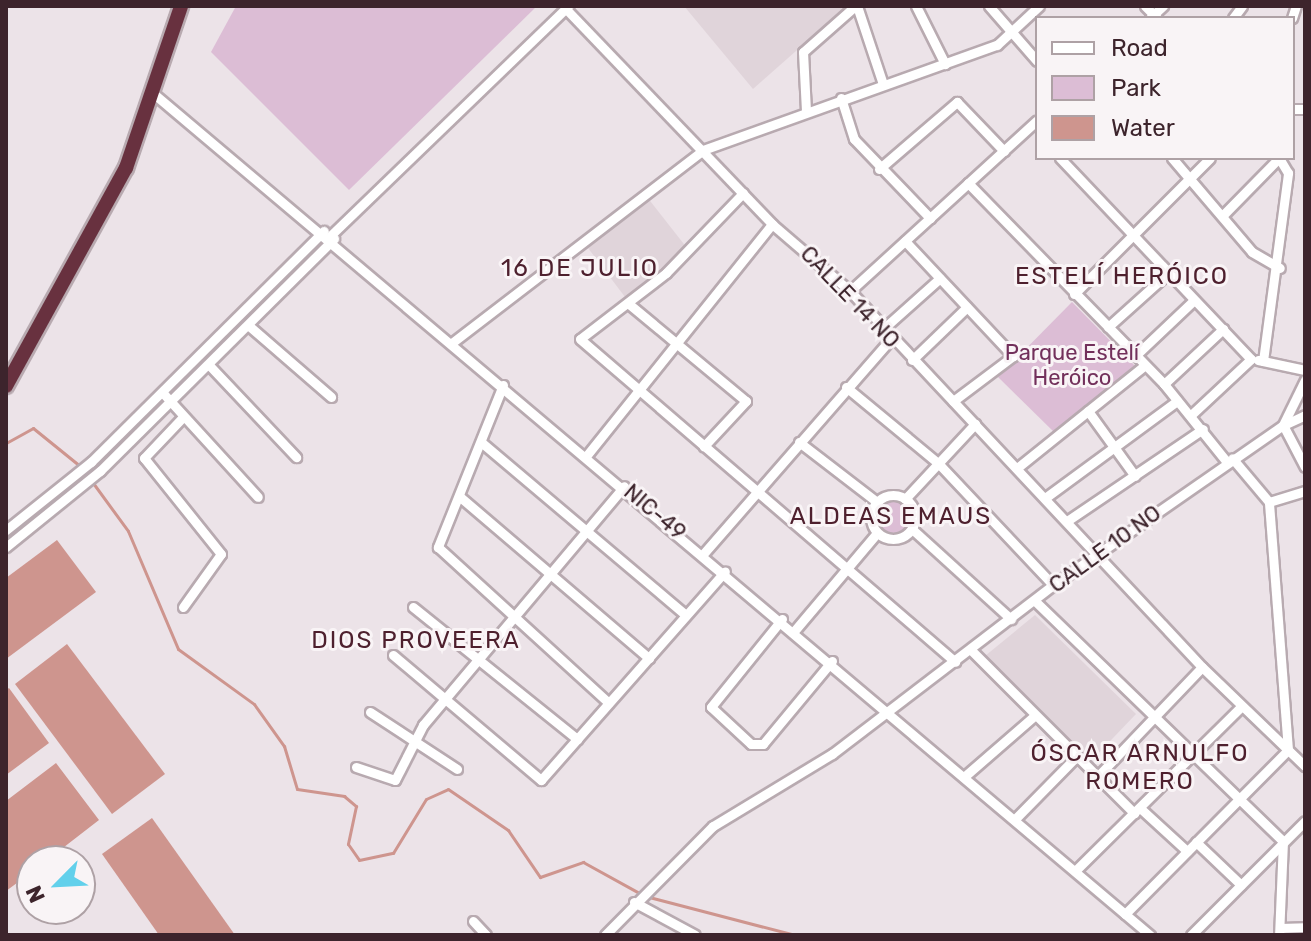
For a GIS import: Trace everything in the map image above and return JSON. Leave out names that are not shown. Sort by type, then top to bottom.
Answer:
[{"type":"highway","points":[[6,386],[109,202],[154,94],[181,6]]},
{"type":"street","points":[[806,111],[803,52],[856,6],[883,84]]},
{"type":"street","points":[[916,6],[945,64]]},
{"type":"street","points":[[989,6],[1035,59]]},
{"type":"street","points":[[453,342],[703,150],[841,98],[945,64],[1011,32],[1039,6]]},
{"type":"street","points":[[6,530],[91,462],[567,7]]},
{"type":"street","name":"CALLE 14 NO","points":[[567,7],[772,224],[850,291],[891,339],[1098,553],[1202,667],[1305,766]]},
{"type":"street","name":"NIC-49","points":[[154,94],[329,236],[891,711],[1150,935]]},
{"type":"street","points":[[841,98],[854,139],[879,169],[930,218]]},
{"type":"street","points":[[879,169],[957,102],[1004,151]]},
{"type":"street","points":[[850,291],[1004,151],[1035,127]]},
{"type":"street","points":[[1062,160],[1251,359],[1305,370]]},
{"type":"street","points":[[1174,160],[1252,252],[1280,268]]},
{"type":"street","points":[[1074,294],[1208,160]]},
{"type":"street","points":[[1223,215],[1277,160]]},
{"type":"street","points":[[1263,361],[1280,268],[1288,173],[1280,160]]},
{"type":"street","points":[[968,183],[1164,384],[1269,502],[1288,750],[1125,914]]},
{"type":"street","points":[[743,193],[629,304],[580,339],[955,662]]},
{"type":"street","points":[[587,455],[679,344],[772,224]]},
{"type":"street","points":[[6,547],[81,488],[171,404],[329,236]]},
{"type":"street","points":[[905,241],[1013,356],[953,401]]},
{"type":"street","points":[[1108,327],[1168,273]]},
{"type":"street","points":[[883,329],[940,278]]},
{"type":"street","points":[[1135,356],[1193,301]]},
{"type":"street","points":[[629,304],[746,401],[704,446]]},
{"type":"street","points":[[912,360],[967,307]]},
{"type":"street","points":[[248,325],[331,397]]},
{"type":"street","points":[[1164,384],[1223,329]]},
{"type":"street","points":[[704,553],[891,339]]},
{"type":"street","points":[[1191,415],[1251,359]]},
{"type":"street","points":[[209,365],[296,457]]},
{"type":"street","points":[[1017,468],[1145,365]]},
{"type":"street","points":[[1305,380],[1283,425],[1305,467]]},
{"type":"street","points":[[503,385],[438,547],[609,703]]},
{"type":"street","points":[[846,387],[938,463],[1053,585]]},
{"type":"street","points":[[162,392],[258,497]]},
{"type":"street","points":[[1045,498],[1177,401]]},
{"type":"street","points":[[1088,411],[1135,476]]},
{"type":"street","name":"CALLE 10 NO","points":[[605,935],[644,889],[713,826],[891,711],[1053,585],[1229,460],[1283,425],[1305,415]]},
{"type":"street","points":[[183,417],[144,458],[221,554],[183,607]]},
{"type":"street","points":[[799,442],[877,502],[905,499],[975,424]]},
{"type":"street","points":[[1067,521],[1203,429]]},
{"type":"street","points":[[481,442],[686,615]]},
{"type":"street","points":[[356,767],[395,780],[414,737],[624,486]]},
{"type":"street","points":[[1269,502],[1305,491]]},
{"type":"street","points":[[459,496],[649,658]]},
{"type":"street","points":[[877,533],[895,540],[912,529],[915,513],[905,499]]},
{"type":"street","points":[[795,630],[877,533],[877,502]]},
{"type":"street","points":[[912,529],[1011,619]]},
{"type":"street","points":[[393,655],[443,701],[541,780],[725,571]]},
{"type":"street","points":[[1035,601],[1283,841],[1280,931],[1305,927]]},
{"type":"street","points":[[413,607],[577,739]]},
{"type":"street","points":[[782,619],[712,703],[742,736],[763,744],[832,661]]},
{"type":"street","points":[[971,650],[1096,778],[1187,851]]},
{"type":"street","points":[[1096,778],[1202,667]]},
{"type":"street","points":[[1076,870],[1241,707]]},
{"type":"street","points":[[370,712],[414,737],[457,769]]},
{"type":"street","points":[[965,776],[1034,716]]},
{"type":"street","points":[[1015,819],[1075,758]]},
{"type":"street","points":[[1191,935],[1305,821]]},
{"type":"street","points":[[1196,842],[1241,885]]},
{"type":"street","points":[[635,900],[695,935]]},
{"type":"street","points":[[473,921],[486,935]]},
{"type":"shaded area","points":[[684,6],[847,6],[753,89]]},
{"type":"shaded area","points":[[647,197],[687,248],[625,297],[585,244]]},
{"type":"shaded area","points":[[1035,615],[1136,714],[1091,761],[985,656]]},
{"type":"green space","points":[[236,6],[537,6],[349,190],[211,52]]},
{"type":"green space","name":"Parque Estelí Heróico","points":[[1072,302],[1137,368],[1057,435],[998,377]]},
{"type":"green space","points":[[893,499],[905,505],[911,517],[905,529],[893,535],[881,529],[875,517],[881,505]]},
{"type":"water","points":[[57,540],[96,592],[6,659],[6,578]]},
{"type":"water","points":[[67,644],[165,774],[112,814],[15,684]]},
{"type":"water","points":[[9,688],[49,743],[6,775],[6,690]]},
{"type":"water","points":[[56,763],[99,820],[67,845],[16,845],[16,884],[6,891],[6,801]]},
{"type":"water","points":[[152,818],[235,935],[159,935],[102,854]]},
{"type":"waterway","points":[[6,443],[33,428],[80,466]]},
{"type":"waterway","points":[[85,472],[128,531],[178,649],[254,704],[284,746],[297,789],[344,796],[356,806],[348,844],[359,860],[393,853],[426,799],[448,789],[508,830],[540,877],[583,862],[641,894]]},
{"type":"waterway","points":[[649,897],[795,935]]},
{"type":"district","name":"16 DE JULIO","points":[[580,269]]},
{"type":"district","name":"ESTELÍ HERÓICO","points":[[1122,277]]},
{"type":"district","name":"ALDEAS EMAUS","points":[[891,517]]},
{"type":"district","name":"DIOS PROVEERA","points":[[416,641]]},
{"type":"district","name":"ÓSCAR ARNULFO ROMERO","points":[[1140,768]]}]
